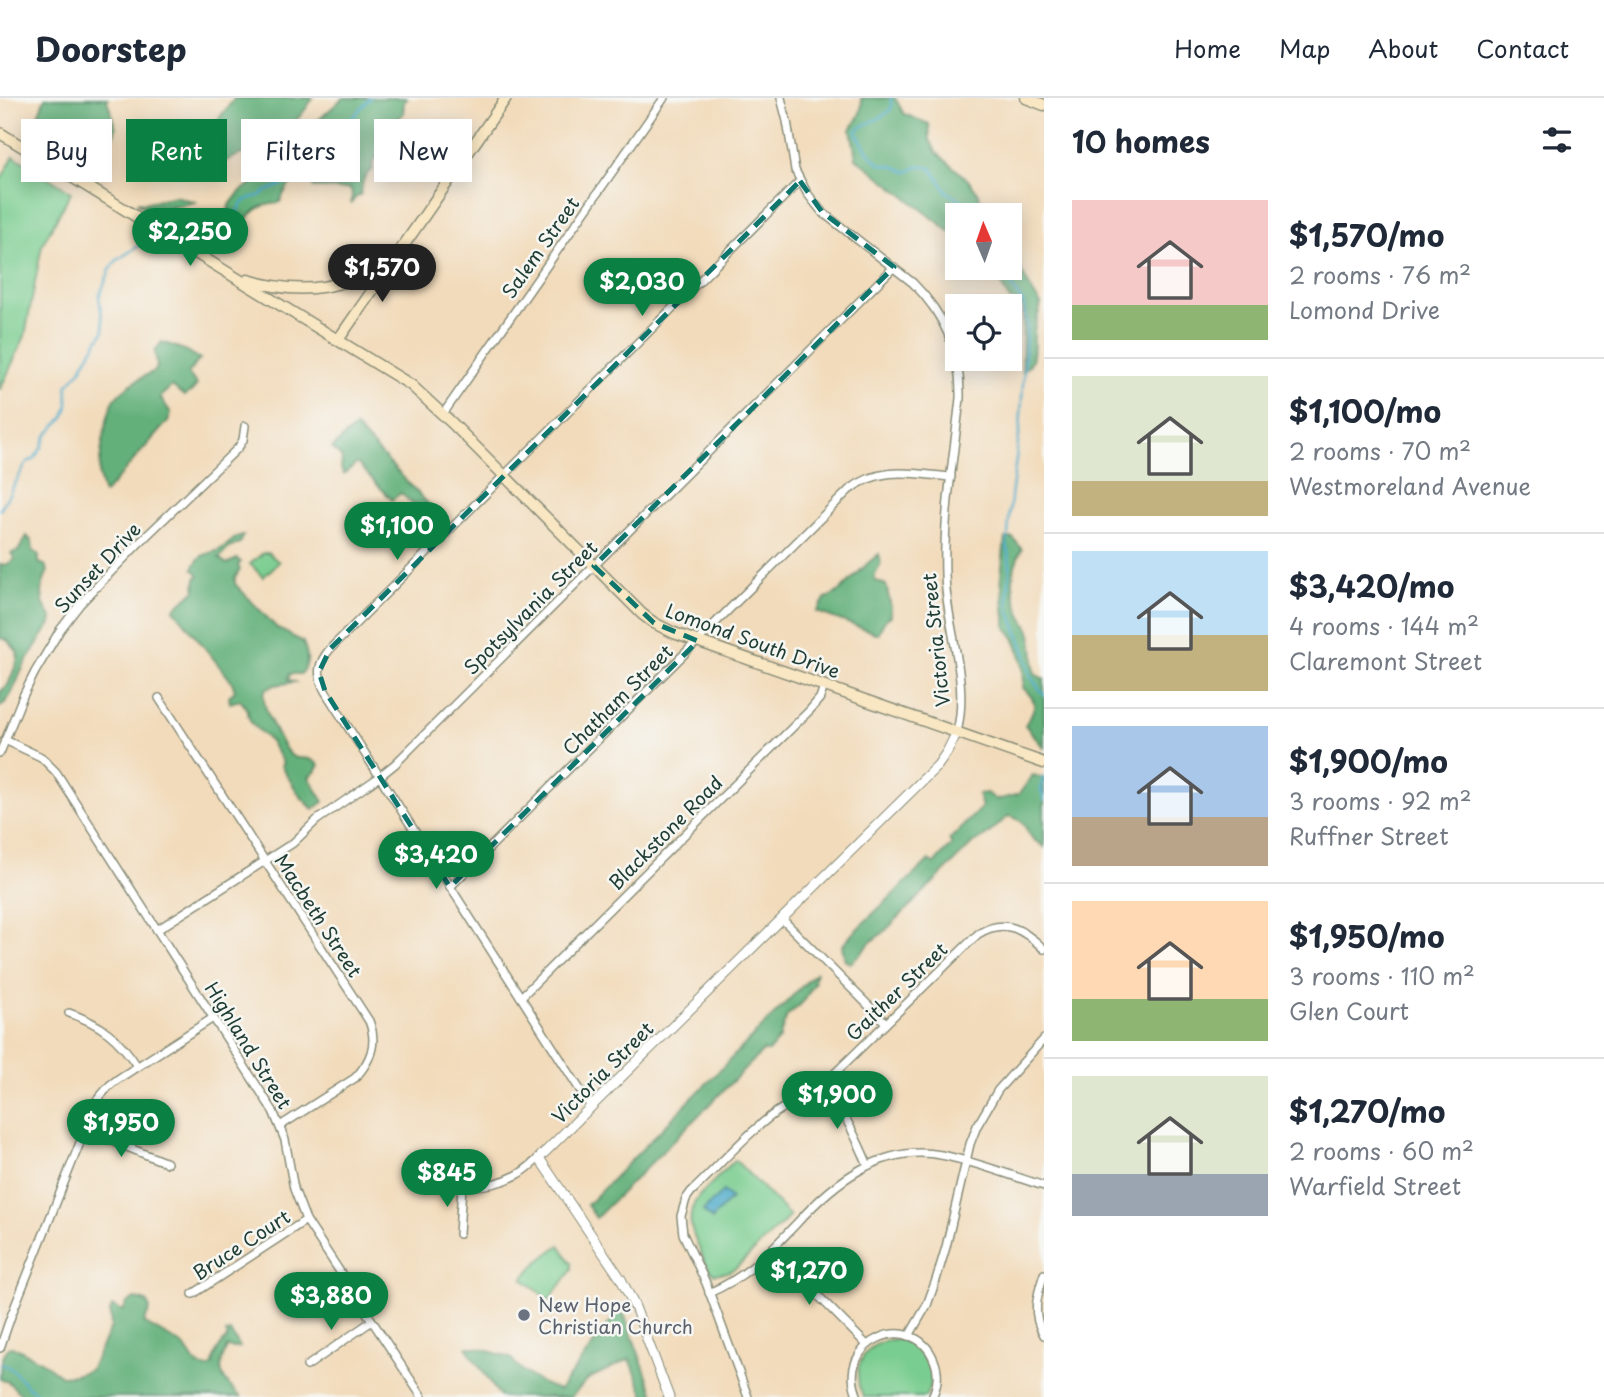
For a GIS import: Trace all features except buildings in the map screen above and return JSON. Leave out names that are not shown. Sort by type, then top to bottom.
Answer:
[{"type":"main road","points":[[338,340],[506,98]]},
{"type":"main road","points":[[1026,98],[1041,104]]},
{"type":"main road","points":[[0,134],[231,274],[262,284],[297,290],[316,289],[355,278],[400,251]]},
{"type":"main road","name":"Lomond South Drive","points":[[231,274],[411,385],[654,623],[664,629],[1044,763]]},
{"type":"street","name":"Salem Street","points":[[443,414],[664,98]]},
{"type":"street","name":"Victoria Street","points":[[539,1158],[938,765],[957,732],[961,711],[961,682],[949,618],[945,576],[946,532],[960,398],[956,356],[937,311],[919,289],[814,204],[795,170],[781,98]]},
{"type":"street","points":[[591,1107],[325,691],[319,680],[320,667],[330,649],[800,181]]},
{"type":"street","name":"Spotsylvania Street","points":[[157,930],[293,843],[317,820],[380,777],[894,267]]},
{"type":"street","name":"Sunset Drive","points":[[0,753],[23,696],[60,630],[98,584],[238,448],[243,440],[245,426]]},
{"type":"street","name":"Chatham Street","points":[[450,887],[849,490],[864,480],[882,474],[898,472],[951,477]]},
{"type":"street","name":"Blackstone Road","points":[[521,997],[810,710],[820,698],[824,686]]},
{"type":"street","name":"Macbeth Street","points":[[159,698],[369,1021],[374,1038],[369,1060],[355,1078],[280,1126]]},
{"type":"street","name":"Highland Street","points":[[5,740],[33,752],[49,764],[273,1111],[287,1149],[293,1189],[306,1220],[422,1397]]},
{"type":"street","points":[[782,919],[886,1024]]},
{"type":"street","name":"Gaither Street","points":[[748,1397],[709,1293],[683,1234],[681,1216],[686,1199],[759,1126],[820,1087],[983,931],[1002,927],[1017,928],[1044,949]]},
{"type":"street","points":[[69,1013],[107,1032],[129,1053],[137,1066]]},
{"type":"street","points":[[0,1348],[97,1101],[110,1085],[213,1018]]},
{"type":"street","points":[[909,1336],[927,1305],[936,1280],[977,1126],[1010,1075],[1044,1039]]},
{"type":"street","points":[[820,1087],[836,1102],[868,1165]]},
{"type":"street","points":[[85,1130],[167,1163]]},
{"type":"street","points":[[709,1293],[737,1279],[757,1264],[842,1180],[883,1160],[914,1154],[941,1155],[1044,1186]]},
{"type":"street","points":[[424,1176],[441,1183],[462,1186],[487,1185],[519,1175],[539,1158],[625,1285],[669,1397]]},
{"type":"street","points":[[459,1234],[462,1186]]},
{"type":"street","name":"Bruce Court","points":[[193,1294],[306,1220]]},
{"type":"street","points":[[772,1249],[867,1345]]},
{"type":"street","points":[[1044,1274],[1038,1294],[1036,1316],[1044,1335]]},
{"type":"street","points":[[307,1366],[372,1321]]},
{"type":"street","points":[[858,1397],[854,1385],[854,1368],[861,1352],[880,1337],[897,1334],[921,1342],[932,1356],[938,1372],[935,1396]]},
{"type":"highlighted area","points":[[800,181],[822,212],[894,267],[594,566],[654,623],[698,641],[450,887],[325,691],[319,672],[330,649]]},
{"type":"green space","points":[[45,98],[108,98],[116,128],[112,140],[112,119],[36,119]]},
{"type":"green space","points":[[235,98],[313,98],[297,119],[241,119],[241,155],[227,161],[227,119],[218,119]]},
{"type":"green space","points":[[343,98],[408,98],[404,102],[403,114],[398,119],[374,119],[373,169],[364,177],[361,194],[351,204],[352,193],[349,188],[315,188],[309,182],[360,182],[360,119],[320,119]]},
{"type":"green space","points":[[861,98],[895,98],[904,114],[929,124],[930,140],[936,152],[968,180],[982,203],[945,203],[945,228],[856,158],[851,129],[858,118]]},
{"type":"green space","points":[[14,156],[21,160],[21,182],[55,182],[71,192],[42,245],[25,336],[0,390],[0,181]]},
{"type":"green space","points":[[253,182],[293,182],[280,202],[258,208],[238,223],[227,220],[229,206],[239,193]]},
{"type":"green space","points":[[175,196],[195,202],[170,208],[158,216],[136,202],[144,203]]},
{"type":"green space","points":[[196,214],[208,216],[209,222],[196,226],[189,233],[174,226]]},
{"type":"green space","points":[[1022,273],[1041,304],[1034,330],[1032,359],[1022,371],[1022,294],[1006,294],[999,280],[1022,280]]},
{"type":"green space","points":[[162,342],[200,359],[188,373],[197,385],[184,396],[172,386],[160,397],[171,413],[169,420],[104,494],[99,473],[104,434],[112,405],[128,386],[155,371],[155,351]]},
{"type":"green space","points":[[355,427],[437,513],[435,515],[425,516],[401,493],[392,500],[357,463],[344,474],[341,469],[342,458],[332,448]]},
{"type":"green space","points":[[27,536],[32,542],[33,551],[39,555],[39,563],[45,565],[48,571],[42,595],[52,617],[51,624],[29,656],[11,694],[0,707],[0,692],[8,685],[18,659],[17,651],[7,640],[0,638],[0,564],[6,565],[15,559],[11,553],[18,551]]},
{"type":"green space","points":[[243,536],[241,542],[219,558],[227,564],[237,559],[241,562],[238,565],[240,570],[235,584],[277,628],[303,642],[306,651],[307,662],[304,670],[301,674],[290,674],[288,679],[295,682],[266,689],[264,700],[273,726],[288,752],[294,757],[310,759],[319,765],[309,777],[324,802],[313,809],[300,796],[267,738],[251,722],[248,710],[240,700],[230,703],[229,696],[235,691],[232,682],[174,609],[195,590],[196,578],[199,575],[193,569],[199,558]]},
{"type":"green space","points":[[1005,538],[1013,538],[1022,549],[1015,566],[1013,583],[1018,608],[1032,636],[1035,674],[1044,679],[1044,748],[1025,725],[1032,714],[1034,701],[1023,688],[1021,656],[1015,639],[1006,628],[1001,576]]},
{"type":"green space","points":[[263,553],[268,553],[279,562],[263,577],[250,564]]},
{"type":"green space","points":[[879,554],[880,566],[874,580],[886,585],[891,616],[884,621],[878,634],[817,612],[825,599],[840,591]]},
{"type":"green space","points":[[1033,775],[1044,778],[1044,847],[1034,840],[1020,820],[1009,816],[972,844],[855,959],[850,963],[845,960],[842,946],[853,933],[929,860],[934,864],[952,844],[949,840],[982,807],[978,794],[987,793],[997,800],[1019,794]]},
{"type":"green space","points":[[816,972],[815,983],[802,1003],[787,1016],[780,1038],[768,1052],[764,1050],[596,1218],[587,1205]]},
{"type":"green space","points":[[735,1160],[790,1216],[737,1267],[728,1272],[714,1274],[695,1240],[691,1211],[699,1196]]},
{"type":"green space","points":[[560,1245],[572,1264],[572,1270],[549,1300],[523,1279],[535,1264]]},
{"type":"green space","points":[[133,1299],[148,1303],[150,1309],[144,1323],[184,1346],[199,1366],[208,1368],[213,1365],[218,1350],[228,1337],[226,1333],[230,1332],[240,1347],[227,1347],[221,1363],[222,1375],[241,1397],[24,1397],[8,1382],[0,1379],[3,1357],[10,1347],[41,1361],[61,1376],[90,1370],[111,1327],[110,1312],[113,1306],[123,1311]]},
{"type":"green space","points":[[617,1313],[624,1314],[655,1397],[645,1397],[630,1359],[588,1379],[571,1397],[500,1397],[466,1347],[511,1358],[532,1377],[559,1390]]},
{"type":"green space","points":[[896,1339],[915,1346],[927,1360],[931,1378],[925,1397],[864,1397],[858,1376],[862,1358],[876,1345]]},
{"type":"water","points":[[723,1191],[731,1199],[712,1220],[703,1211]]},
{"type":"waterway","points":[[165,229],[193,212],[237,212],[242,203],[250,198],[286,183],[306,158],[331,142],[370,98]]},
{"type":"waterway","points":[[891,98],[891,109],[887,113],[857,130],[869,153],[880,164],[907,172],[920,166],[931,168],[948,193],[965,203]]},
{"type":"waterway","points":[[0,510],[27,462],[33,460],[46,436],[64,417],[68,406],[67,386],[79,372],[104,330],[99,297],[110,270],[116,261],[156,234]]},
{"type":"waterway","points":[[1008,280],[1023,303],[1027,325],[1020,428],[1007,547],[1010,565],[1009,609],[1031,677],[1044,695]]},
{"type":"waterway","points":[[1043,776],[1041,789],[1044,800]]},
{"type":"waterway","points":[[2,1364],[12,1369],[27,1386],[43,1397]]},
{"type":"place","name":"New Hope Christian Church","points":[[524,1315]]}]
